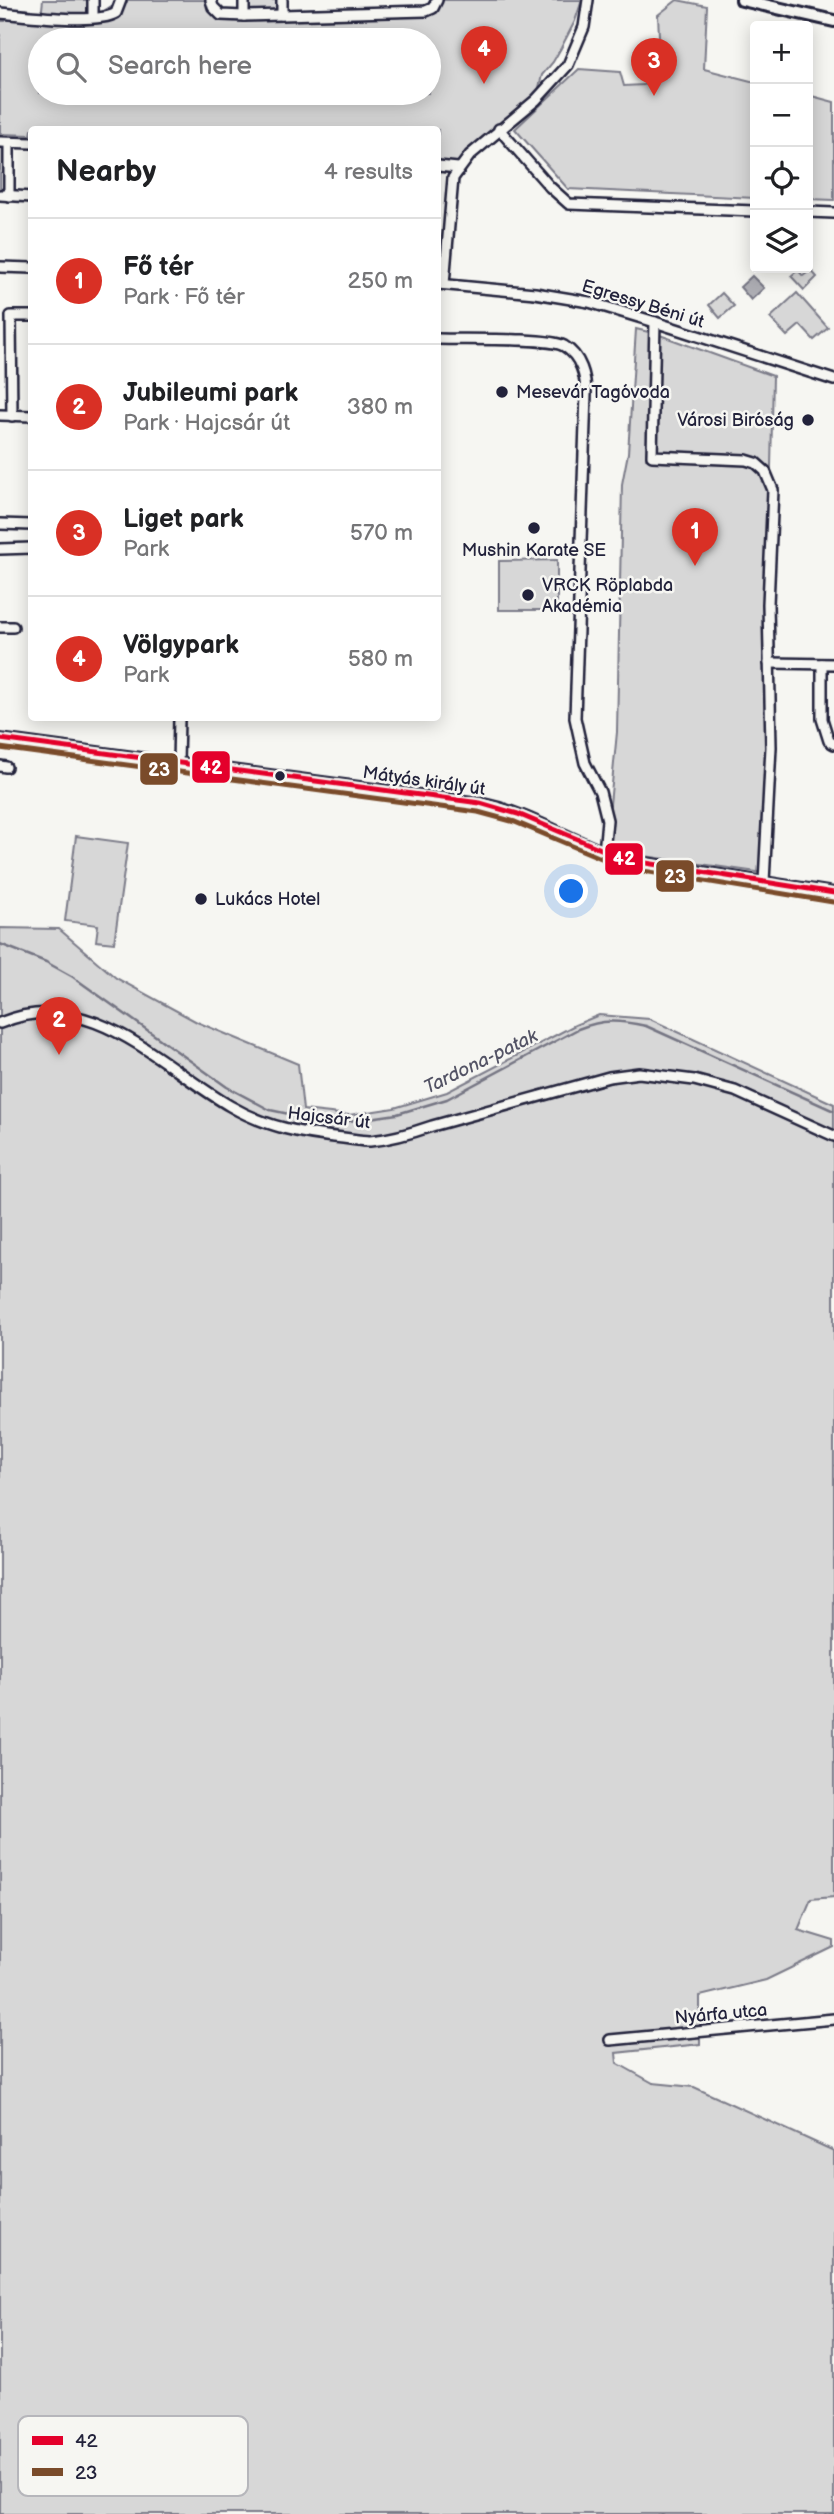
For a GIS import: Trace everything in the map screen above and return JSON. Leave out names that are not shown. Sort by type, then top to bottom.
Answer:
[{"type":"street","points":[[93,0],[93,17]]},
{"type":"street","points":[[0,13],[55,18],[104,18],[116,13],[121,0]]},
{"type":"street","points":[[211,0],[222,15],[244,16],[426,11],[433,8],[437,0]]},
{"type":"street","points":[[244,0],[244,16]]},
{"type":"street","points":[[282,0],[282,15]]},
{"type":"street","points":[[441,284],[445,209],[451,182],[458,168],[499,129],[536,100],[568,65],[584,27],[589,0]]},
{"type":"street","points":[[742,0],[834,22]]},
{"type":"street","points":[[499,129],[550,187],[569,204],[750,211]]},
{"type":"street","points":[[28,143],[5,143],[5,196],[28,197]]},
{"type":"street","points":[[441,166],[458,168]]},
{"type":"street","points":[[813,212],[834,213]]},
{"type":"street","points":[[0,267],[28,268]]},
{"type":"street","name":"Egressy Béni út","points":[[441,284],[556,296],[610,308],[834,380]]},
{"type":"street","points":[[12,416],[11,316],[28,316]]},
{"type":"street","points":[[655,321],[652,456],[746,460],[756,463],[765,471],[773,490],[768,604],[771,747],[764,881]]},
{"type":"street","points":[[441,339],[555,343],[572,352],[584,373],[586,394],[575,718],[585,763],[600,792],[607,820],[604,853]]},
{"type":"street","points":[[0,415],[28,416]]},
{"type":"street","points":[[0,524],[28,525]]},
{"type":"street","points":[[0,549],[28,548]]},
{"type":"street","points":[[0,627],[13,627]]},
{"type":"street","points":[[769,663],[834,664]]},
{"type":"street","points":[[822,664],[821,719],[829,741],[834,744]]},
{"type":"street","points":[[178,763],[179,721]]},
{"type":"street","name":"Mátyás király út","points":[[0,739],[502,807],[604,853],[649,865],[834,893]]},
{"type":"street","name":"Hajcsár út","points":[[0,1023],[43,1012],[71,1014],[96,1022],[175,1068],[230,1106],[271,1125],[304,1133],[369,1141],[406,1135],[609,1077],[639,1073],[694,1080],[735,1091],[834,1136]]},
{"type":"street","name":"Nyárfa utca","points":[[610,2040],[834,2019]]},
{"type":"shaded area","points":[[43,0],[93,0],[94,17],[121,0],[211,0],[226,15],[243,16],[244,0],[282,0],[282,15],[427,12],[437,0],[582,0],[561,48],[542,75],[536,100],[458,168],[441,166],[441,126],[28,126],[28,135],[0,134],[0,21],[5,21],[5,14],[41,18]]},
{"type":"shaded area","points":[[677,0],[707,6],[704,69],[750,81],[750,198],[568,189],[515,129],[579,69],[620,72],[624,86],[643,85],[661,78],[658,15]]},
{"type":"shaded area","points":[[813,96],[834,102],[834,200],[813,199]]},
{"type":"shaded area","points":[[0,142],[9,143],[9,192],[0,188]]},
{"type":"shaded area","points":[[813,272],[817,277],[804,290],[791,276],[794,273],[803,276]]},
{"type":"shaded area","points":[[752,276],[764,288],[751,300],[740,287]]},
{"type":"shaded area","points":[[722,293],[734,306],[720,318],[709,305]]},
{"type":"shaded area","points":[[797,293],[828,328],[814,340],[800,325],[787,336],[770,318]]},
{"type":"shaded area","points":[[636,329],[773,376],[768,604],[771,747],[764,873],[637,855],[606,846],[617,732],[622,484],[628,453]]},
{"type":"shaded area","name":"VRCK Röplabda Akadémia","points":[[557,560],[557,610],[499,610],[499,561]]},
{"type":"shaded area","points":[[76,836],[128,843],[114,943],[96,941],[98,925],[65,921]]},
{"type":"shaded area","points":[[0,928],[59,929],[116,978],[197,1022],[298,1064],[303,1110],[349,1115],[394,1108],[447,1092],[599,1015],[650,1019],[834,1104],[834,1897],[811,1899],[798,1930],[834,1941],[834,1947],[766,1980],[700,1996],[700,2044],[616,2053],[617,2063],[653,2083],[694,2087],[834,2151],[834,2514],[0,2514]]},
{"type":"waterway","name":"Tardona-patak","points":[[0,944],[46,962],[73,977],[227,1087],[270,1110],[308,1118],[349,1121],[397,1114],[447,1099],[578,1029],[596,1023],[611,1022],[646,1026],[834,1111]]},
{"type":"transit line","name":"42","points":[[0,739],[480,803],[518,814],[627,860],[834,893]]},
{"type":"transit line","name":"23","points":[[0,748],[478,812],[515,822],[625,868],[833,902]]},
{"type":"place","name":"Völgypark","points":[[484,84]]},
{"type":"place","name":"Liget park","points":[[654,96]]},
{"type":"place","name":"Mesevár Tagóvoda","points":[[502,392]]},
{"type":"place","name":"Városi Biróság","points":[[808,420]]},
{"type":"place","name":"Mushin Karate SE","points":[[534,528]]},
{"type":"place","name":"Fő tér","points":[[695,566]]},
{"type":"place","name":"VRCK Röplabda Akadémia","points":[[528,595]]},
{"type":"place","name":"Lukács Hotel","points":[[201,899]]},
{"type":"place","name":"Jubileumi park","points":[[59,1055]]}]
